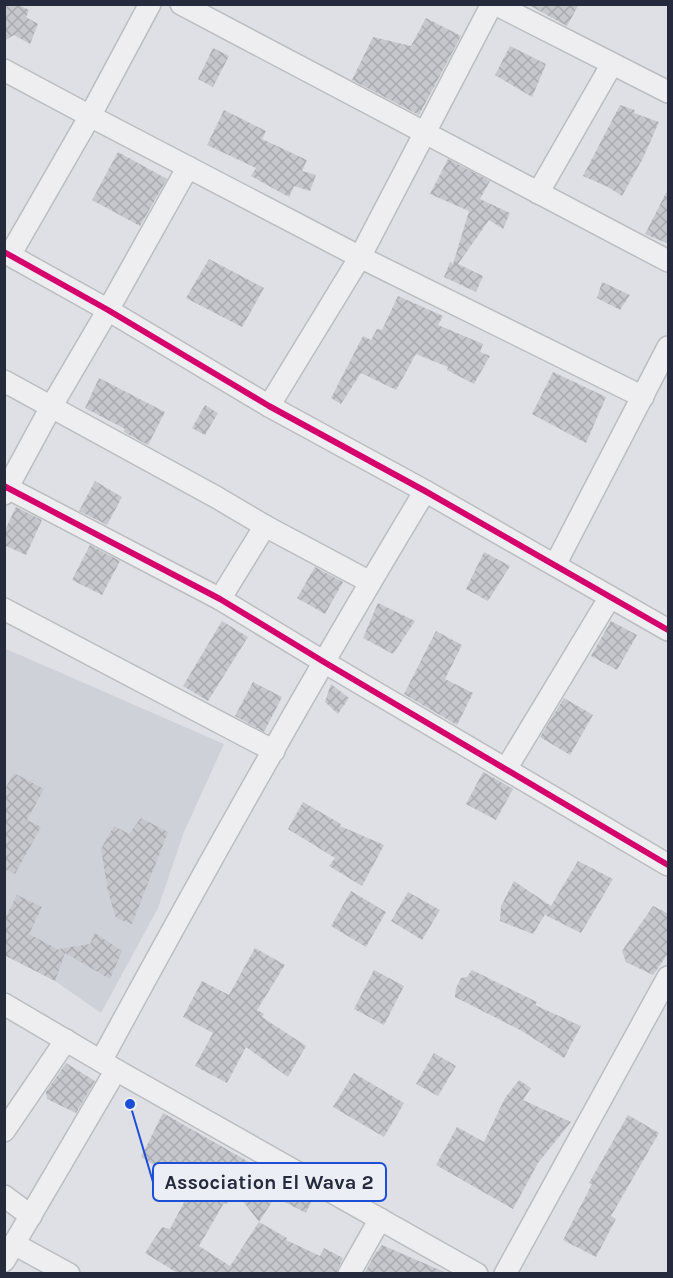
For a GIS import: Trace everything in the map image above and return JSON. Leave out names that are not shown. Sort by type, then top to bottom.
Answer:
[{"type":"street","points":[[150,4],[90,116],[7,254],[108,310],[269,406],[425,491],[669,630]]},
{"type":"street","points":[[181,4],[669,261]]},
{"type":"street","points":[[269,406],[360,257],[494,4],[669,92]]},
{"type":"street","points":[[538,193],[612,64]]},
{"type":"street","points":[[4,70],[360,257],[643,397]]},
{"type":"street","points":[[188,168],[6,489],[220,600],[669,865]]},
{"type":"street","points":[[555,565],[669,347]]},
{"type":"street","points":[[4,381],[370,582]]},
{"type":"street","points":[[69,1274],[9,1253],[109,1065],[146,978],[324,662],[425,491]]},
{"type":"street","points":[[220,600],[265,526]]},
{"type":"street","points":[[506,769],[610,597]]},
{"type":"street","points":[[4,609],[274,751]]},
{"type":"street","points":[[505,1274],[669,977]]},
{"type":"street","points":[[4,1004],[477,1274]]},
{"type":"street","points":[[4,1131],[66,1040]]},
{"type":"street","points":[[4,1196],[31,1215]]},
{"type":"street","points":[[349,1274],[380,1219]]},
{"type":"shaded area","points":[[4,648],[224,744],[184,832],[158,908],[101,1013],[55,981],[5,955]]},
{"type":"building","points":[[4,4],[17,4],[29,10],[26,17],[38,24],[30,44],[14,35],[4,41]]},
{"type":"building","points":[[527,4],[579,4],[567,26]]},
{"type":"building","points":[[426,18],[461,36],[419,115],[352,80],[373,37],[411,46]]},
{"type":"building","points":[[510,46],[546,64],[532,97],[495,75]]},
{"type":"building","points":[[213,48],[229,56],[213,87],[198,79]]},
{"type":"building","points":[[620,105],[659,122],[622,196],[583,176]]},
{"type":"building","points":[[224,110],[266,131],[262,139],[307,160],[302,171],[316,175],[310,191],[294,186],[289,197],[251,176],[256,168],[207,145]]},
{"type":"building","points":[[118,152],[167,179],[140,226],[92,200]]},
{"type":"building","points":[[448,159],[490,181],[480,199],[510,213],[503,229],[489,220],[458,264],[483,276],[476,292],[444,277],[450,262],[453,264],[469,211],[430,194]]},
{"type":"building","points":[[669,187],[669,244],[645,234]]},
{"type":"building","points":[[209,259],[264,288],[242,327],[186,298]]},
{"type":"building","points":[[602,282],[630,295],[620,310],[597,298]]},
{"type":"building","points":[[398,296],[443,316],[438,325],[483,344],[480,352],[490,356],[474,384],[447,370],[448,367],[416,354],[396,390],[361,373],[341,404],[331,398],[363,336],[371,340],[377,329],[382,330]]},
{"type":"building","points":[[553,372],[606,397],[586,443],[532,414]]},
{"type":"building","points":[[99,378],[165,412],[148,445],[124,432],[125,429],[85,408]]},
{"type":"building","points":[[205,405],[218,413],[205,435],[192,428]]},
{"type":"building","points":[[95,481],[122,497],[107,525],[79,511]]},
{"type":"building","points":[[16,507],[42,520],[26,555],[4,545],[4,532]]},
{"type":"building","points":[[90,545],[120,561],[102,595],[72,580]]},
{"type":"building","points":[[484,552],[510,566],[488,601],[466,589]]},
{"type":"building","points":[[315,567],[343,582],[325,614],[297,598]]},
{"type":"building","points":[[378,603],[415,621],[393,654],[363,638]]},
{"type":"building","points":[[222,621],[248,637],[208,701],[183,686]]},
{"type":"building","points":[[611,621],[637,635],[617,670],[591,656]]},
{"type":"building","points":[[436,631],[462,645],[445,679],[473,693],[457,725],[404,694]]},
{"type":"building","points":[[253,682],[282,697],[264,732],[235,716]]},
{"type":"building","points":[[331,684],[349,698],[338,714],[325,702]]},
{"type":"building","points":[[564,698],[593,715],[570,755],[540,737]]},
{"type":"building","points":[[483,772],[513,789],[496,820],[466,804]]},
{"type":"building","points":[[14,773],[44,789],[27,820],[41,827],[15,874],[4,869],[4,791]]},
{"type":"building","points":[[303,802],[341,824],[340,826],[384,845],[362,886],[329,866],[335,858],[288,829]]},
{"type":"building","points":[[141,818],[168,832],[132,924],[116,918],[108,892],[101,849],[114,826],[129,834]]},
{"type":"building","points":[[578,861],[613,879],[581,933],[545,915],[549,908],[533,934],[500,921],[501,906],[514,881],[551,906]]},
{"type":"building","points":[[351,891],[386,912],[366,947],[331,926]]},
{"type":"building","points":[[408,892],[440,910],[422,940],[391,921]]},
{"type":"building","points":[[17,895],[42,907],[29,934],[63,952],[59,949],[90,944],[95,933],[122,951],[110,979],[65,953],[55,981],[4,955],[4,920]]},
{"type":"building","points":[[653,906],[669,914],[669,952],[653,975],[626,962],[622,951]]},
{"type":"building","points":[[255,948],[285,965],[257,1010],[264,1014],[262,1017],[306,1046],[288,1077],[246,1047],[227,1083],[195,1066],[213,1033],[183,1017],[202,981],[229,995]]},
{"type":"building","points":[[374,970],[404,986],[384,1025],[354,1009]]},
{"type":"building","points":[[472,970],[537,1002],[535,1005],[581,1026],[564,1058],[522,1031],[455,997],[461,978],[467,977]]},
{"type":"building","points":[[434,1053],[456,1066],[438,1096],[416,1084]]},
{"type":"building","points":[[66,1063],[95,1081],[76,1113],[47,1099],[46,1092]]},
{"type":"building","points":[[354,1073],[404,1103],[384,1137],[333,1107]]},
{"type":"building","points":[[519,1080],[531,1088],[523,1100],[571,1122],[538,1163],[513,1209],[436,1165],[457,1127],[484,1142],[505,1098]]},
{"type":"building","points":[[163,1113],[256,1166],[254,1168],[312,1200],[306,1213],[275,1197],[259,1222],[287,1238],[286,1240],[320,1256],[324,1248],[343,1258],[336,1274],[179,1274],[145,1253],[162,1227],[170,1229],[191,1189],[141,1157]],"holes":[[[236,1192],[259,1222],[230,1266],[199,1246],[224,1203],[227,1204]]]},
{"type":"building","points":[[628,1115],[659,1133],[611,1216],[616,1219],[596,1257],[563,1240],[592,1184],[589,1183]]},
{"type":"building","points":[[382,1245],[449,1274],[364,1274]]},
{"type":"cycle path","points":[[4,252],[108,310],[269,406],[425,491],[668,630]]},
{"type":"cycle path","points":[[4,486],[220,599],[668,865]]},
{"type":"place","name":"Association El Wava 2","points":[[130,1104]]}]
